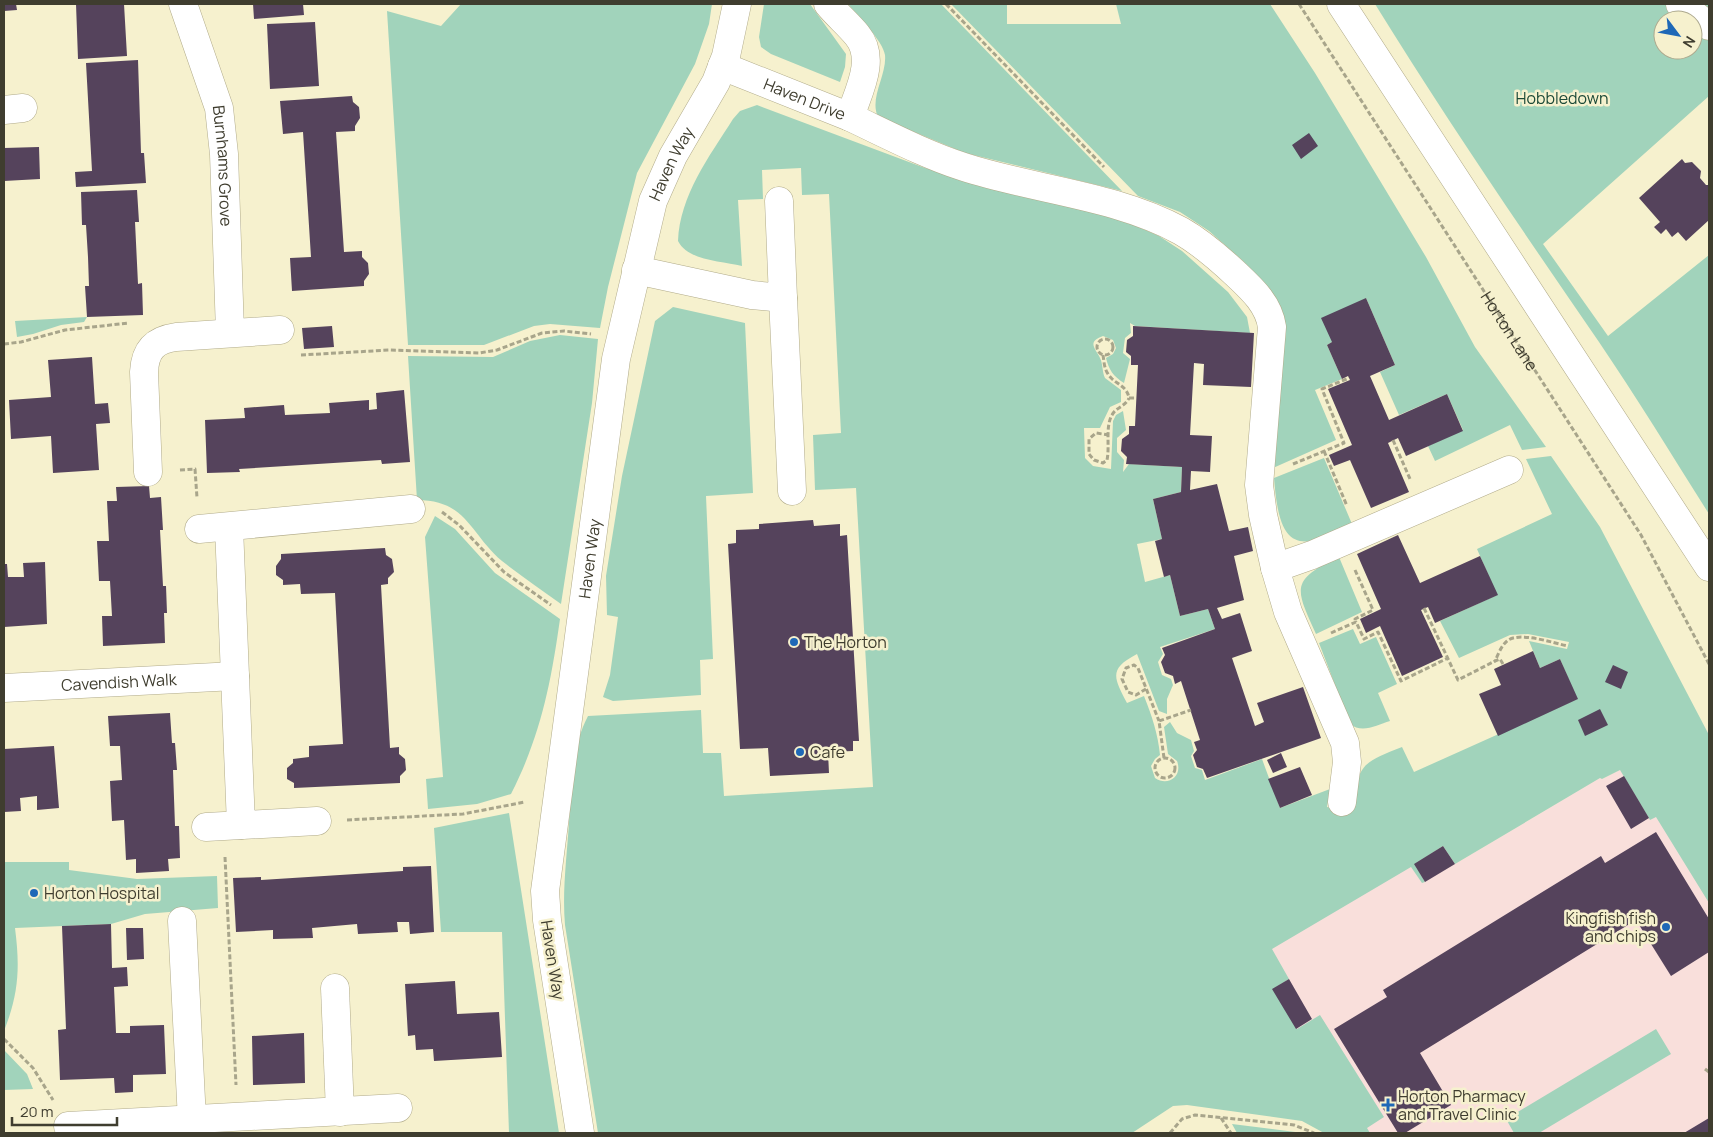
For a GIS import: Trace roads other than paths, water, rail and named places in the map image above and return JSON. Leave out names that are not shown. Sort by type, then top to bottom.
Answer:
[{"type":"street","name":"Burnhams Grove","points":[[183,4],[219,108],[224,154],[230,332]]},
{"type":"street","name":"Haven Way","points":[[580,1133],[546,905],[546,878],[611,390],[636,270],[657,189],[673,156],[716,82],[738,4]]},
{"type":"street","name":"Haven Drive","points":[[722,66],[850,117],[864,73],[866,53],[858,36],[828,4]]},
{"type":"street","points":[[1341,4],[1707,566]]},
{"type":"street","points":[[1680,4],[1709,26]]},
{"type":"street","points":[[850,117],[945,161],[1156,219],[1193,239],[1224,263],[1255,294],[1271,317],[1271,348],[1260,478],[1263,515],[1275,568],[1288,612],[1345,742],[1348,762],[1342,802]]},
{"type":"street","points":[[779,201],[792,491]]},
{"type":"street","points":[[636,270],[752,295],[783,298]]},
{"type":"street","points":[[148,472],[144,372],[147,353],[154,345],[165,339],[230,332],[280,330]]},
{"type":"street","points":[[1275,568],[1312,556],[1509,470]]},
{"type":"street","points":[[198,528],[229,527],[411,509]]},
{"type":"street","points":[[229,527],[235,676],[223,826],[317,821]]},
{"type":"street","name":"Cavendish Walk","points":[[4,688],[235,676]]},
{"type":"street","points":[[182,922],[192,1120]]},
{"type":"street","points":[[335,988],[340,1112]]},
{"type":"street","points":[[68,1126],[192,1120],[250,1123],[340,1112],[398,1108]]},
{"type":"place","name":"The Horton","points":[[794,642]]},
{"type":"place","name":"Cafe","points":[[800,752]]},
{"type":"place","name":"Horton Hospital","points":[[34,893]]},
{"type":"place","name":"Kingfish fish and chips","points":[[1666,927]]},
{"type":"place","name":"Horton Pharmacy and Travel Clinic","points":[[1388,1105]]},
{"type":"park label","name":"Hobbledown","points":[[1562,98]]}]
